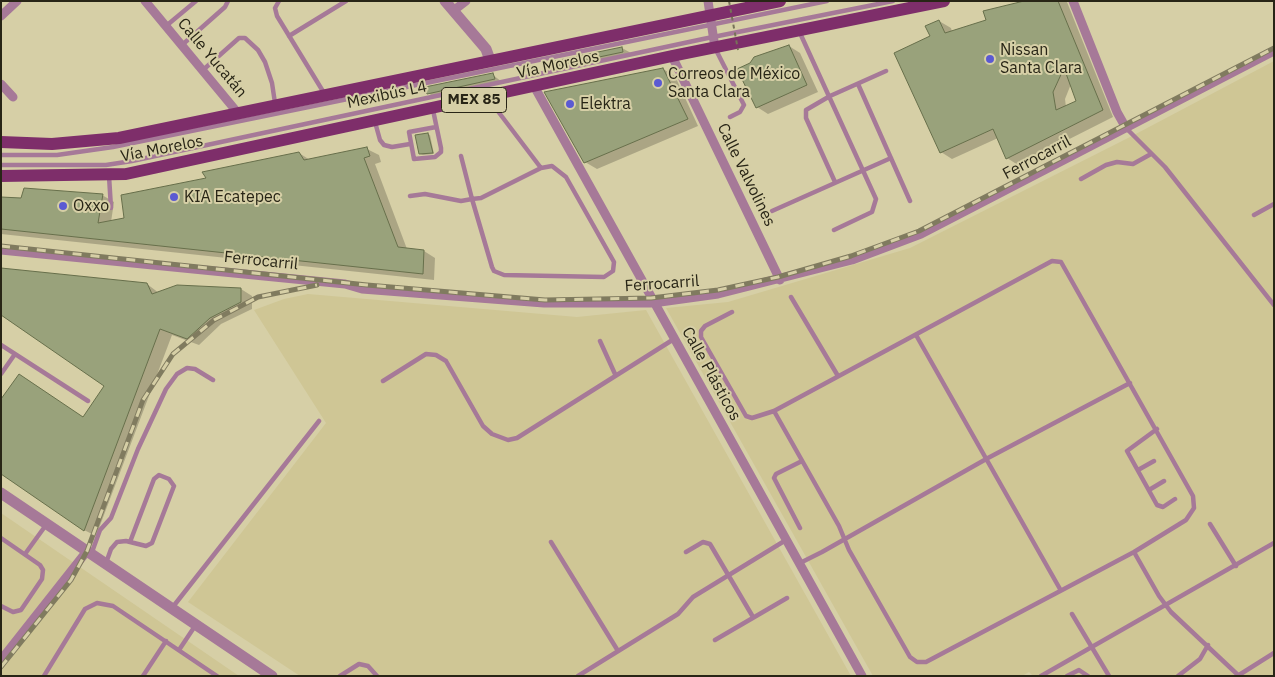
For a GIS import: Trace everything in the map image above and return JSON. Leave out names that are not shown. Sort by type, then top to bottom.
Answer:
[{"type":"main road","name":"Vía Morelos","points":[[1,142],[52,144],[118,138],[490,60],[710,20],[780,1]]},
{"type":"main road","name":"Vía Morelos","points":[[1,176],[109,176],[433,110],[672,56],[714,42],[799,32],[944,1]]},
{"type":"street","points":[[1,16],[17,1]]},
{"type":"street","name":"Calle Yucatán","points":[[145,1],[237,112]]},
{"type":"street","points":[[444,1],[486,49],[490,60]]},
{"type":"street","points":[[454,11],[466,1]]},
{"type":"street","points":[[708,1],[714,42]]},
{"type":"street","points":[[1073,1],[1117,112],[1126,128]]},
{"type":"street","name":"Ferrocarril","points":[[1,250],[345,284],[362,289],[510,301],[544,303],[653,303],[718,294],[780,280],[852,260],[921,234],[1274,51]]},
{"type":"street","name":"Calle Valvolines","points":[[672,56],[780,280]]},
{"type":"street","points":[[1,84],[13,97]]},
{"type":"street","name":"Calle Plásticos","points":[[534,86],[862,676]]},
{"type":"street","points":[[1,493],[272,676]]},
{"type":"street","points":[[1,660],[89,552]]},
{"type":"lane","points":[[166,26],[196,1]]},
{"type":"lane","points":[[182,45],[225,6],[228,1]]},
{"type":"lane","points":[[279,1],[275,11],[326,95]]},
{"type":"lane","points":[[289,36],[346,1]]},
{"type":"lane","name":"Mexibús L4","points":[[1,155],[56,155],[113,147],[710,20],[827,1]]},
{"type":"lane","name":"Mexibús L4","points":[[1,165],[106,164],[132,161],[714,42],[893,1]]},
{"type":"lane","points":[[799,32],[876,199],[874,210],[834,230]]},
{"type":"lane","points":[[203,70],[238,38],[245,38],[258,50],[264,62],[272,83],[275,105]]},
{"type":"lane","points":[[714,42],[744,105],[740,112],[730,117]]},
{"type":"lane","points":[[836,182],[806,114],[808,108],[886,71]]},
{"type":"lane","points":[[858,84],[910,202]]},
{"type":"lane","points":[[492,96],[497,110],[541,168]]},
{"type":"lane","points":[[433,110],[441,148],[438,156],[416,160],[412,156],[410,132],[436,127]]},
{"type":"lane","points":[[375,121],[380,140],[384,145],[392,147],[410,144]]},
{"type":"lane","points":[[1126,128],[1165,166],[1274,305]]},
{"type":"lane","points":[[1081,179],[1106,165],[1117,162],[1133,164],[1151,154]]},
{"type":"lane","points":[[410,196],[425,194],[461,201],[472,199],[492,194],[541,168],[552,166],[566,177],[614,262],[613,271],[604,277],[498,273],[492,267],[472,199],[461,156]]},
{"type":"lane","points":[[772,210],[891,158]]},
{"type":"lane","points":[[109,176],[111,208]]},
{"type":"lane","points":[[1254,214],[1274,204]]},
{"type":"lane","points":[[732,312],[705,326],[701,331],[701,337],[746,416],[752,418],[774,411],[1052,261],[1058,261],[1063,265],[1157,429],[1193,496],[1194,508],[1186,520],[1134,552],[1060,589],[926,662],[917,662],[910,657],[774,411]]},
{"type":"lane","points":[[791,297],[838,376]]},
{"type":"lane","points":[[916,335],[988,458],[1060,589]]},
{"type":"lane","points":[[383,381],[426,354],[442,357],[483,426],[492,434],[508,440],[517,438],[615,374],[674,339]]},
{"type":"lane","points":[[600,341],[615,374]]},
{"type":"lane","points":[[1,344],[88,401]]},
{"type":"lane","points":[[1,374],[15,354]]},
{"type":"lane","points":[[89,552],[100,530],[111,518],[138,449],[166,389],[177,374],[187,368],[195,369],[213,380]]},
{"type":"lane","points":[[798,563],[844,540],[988,458],[1130,383]]},
{"type":"lane","points":[[172,608],[319,420]]},
{"type":"lane","points":[[1157,429],[1127,449],[1149,490],[1160,506],[1175,499]]},
{"type":"lane","points":[[800,528],[774,477],[802,461]]},
{"type":"lane","points":[[1138,470],[1154,461]]},
{"type":"lane","points":[[106,563],[113,545],[120,541],[146,546],[153,541],[174,486],[170,479],[159,475],[154,479],[130,542]]},
{"type":"lane","points":[[1149,490],[1164,481]]},
{"type":"lane","points":[[25,554],[47,524]]},
{"type":"lane","points":[[1210,524],[1236,566]]},
{"type":"lane","points":[[1,538],[42,567],[42,579],[19,612],[9,611],[1,606]]},
{"type":"lane","points":[[578,676],[678,614],[693,597],[786,540]]},
{"type":"lane","points":[[551,542],[618,651]]},
{"type":"lane","points":[[686,552],[703,542],[709,543],[753,617]]},
{"type":"lane","points":[[1041,676],[1048,674],[1093,646],[1274,543]]},
{"type":"lane","points":[[1134,552],[1166,606],[1239,676],[1274,653]]},
{"type":"lane","points":[[715,640],[787,598]]},
{"type":"lane","points":[[44,676],[82,614],[91,605],[104,604],[113,606],[217,676]]},
{"type":"lane","points":[[1072,614],[1093,646],[1109,676]]},
{"type":"lane","points":[[179,650],[196,625]]},
{"type":"lane","points":[[143,676],[166,641]]},
{"type":"lane","points":[[1178,676],[1200,659],[1208,645]]},
{"type":"lane","points":[[340,676],[359,664],[368,666],[377,676]]},
{"type":"lane","points":[[1067,676],[1079,670],[1088,676]]},
{"type":"path","points":[[729,1],[738,50]]},
{"type":"shaded area","points":[[1274,61],[1274,676],[1033,676],[1029,672],[1022,676],[873,676],[666,308],[728,302],[910,248],[1132,136]]},
{"type":"shaded area","points":[[308,294],[577,317],[646,310],[851,676],[300,676],[188,602],[326,423],[254,310],[284,299]]},
{"type":"shaded area","points":[[1,513],[239,676],[1,676]]},
{"type":"building","points":[[1024,1],[1058,1],[1103,110],[1006,159],[993,129],[940,153],[894,53],[930,36],[925,26],[939,20],[945,33],[986,20],[983,11]],"holes":[[[1064,68],[1076,101],[1056,110],[1053,92]]]},
{"type":"building","points":[[789,45],[807,85],[756,108],[737,69],[750,63],[754,57]]},
{"type":"building","points":[[622,47],[623,52],[556,66],[555,61]]},
{"type":"building","points":[[663,68],[688,119],[584,163],[544,92]]},
{"type":"building","points":[[493,73],[495,79],[427,94],[425,87]]},
{"type":"building","points":[[428,133],[433,153],[419,154],[415,135]]},
{"type":"building","points":[[367,147],[370,156],[364,158],[398,247],[424,250],[423,274],[1,229],[1,197],[21,198],[24,188],[103,194],[98,223],[124,218],[121,195],[206,178],[202,172],[299,152],[304,160]]},
{"type":"building","points":[[1,268],[147,283],[152,294],[177,285],[241,288],[241,302],[210,318],[187,339],[160,329],[84,531],[1,474],[1,399],[19,374],[83,417],[104,386],[1,315]]},
{"type":"railway","points":[[1,246],[367,285],[545,300],[651,298],[718,290],[778,277],[851,256],[919,231],[1274,48]]},
{"type":"railway","points":[[1,667],[71,580],[87,551],[143,400],[173,354],[214,320],[258,297],[317,285]]},
{"type":"place","name":"Nissan Santa Clara","points":[[990,59]]},
{"type":"place","name":"Correos de México Santa Clara","points":[[658,83]]},
{"type":"place","name":"Elektra","points":[[570,104]]},
{"type":"place","name":"KIA Ecatepec","points":[[174,197]]},
{"type":"place","name":"Oxxo","points":[[63,206]]}]
